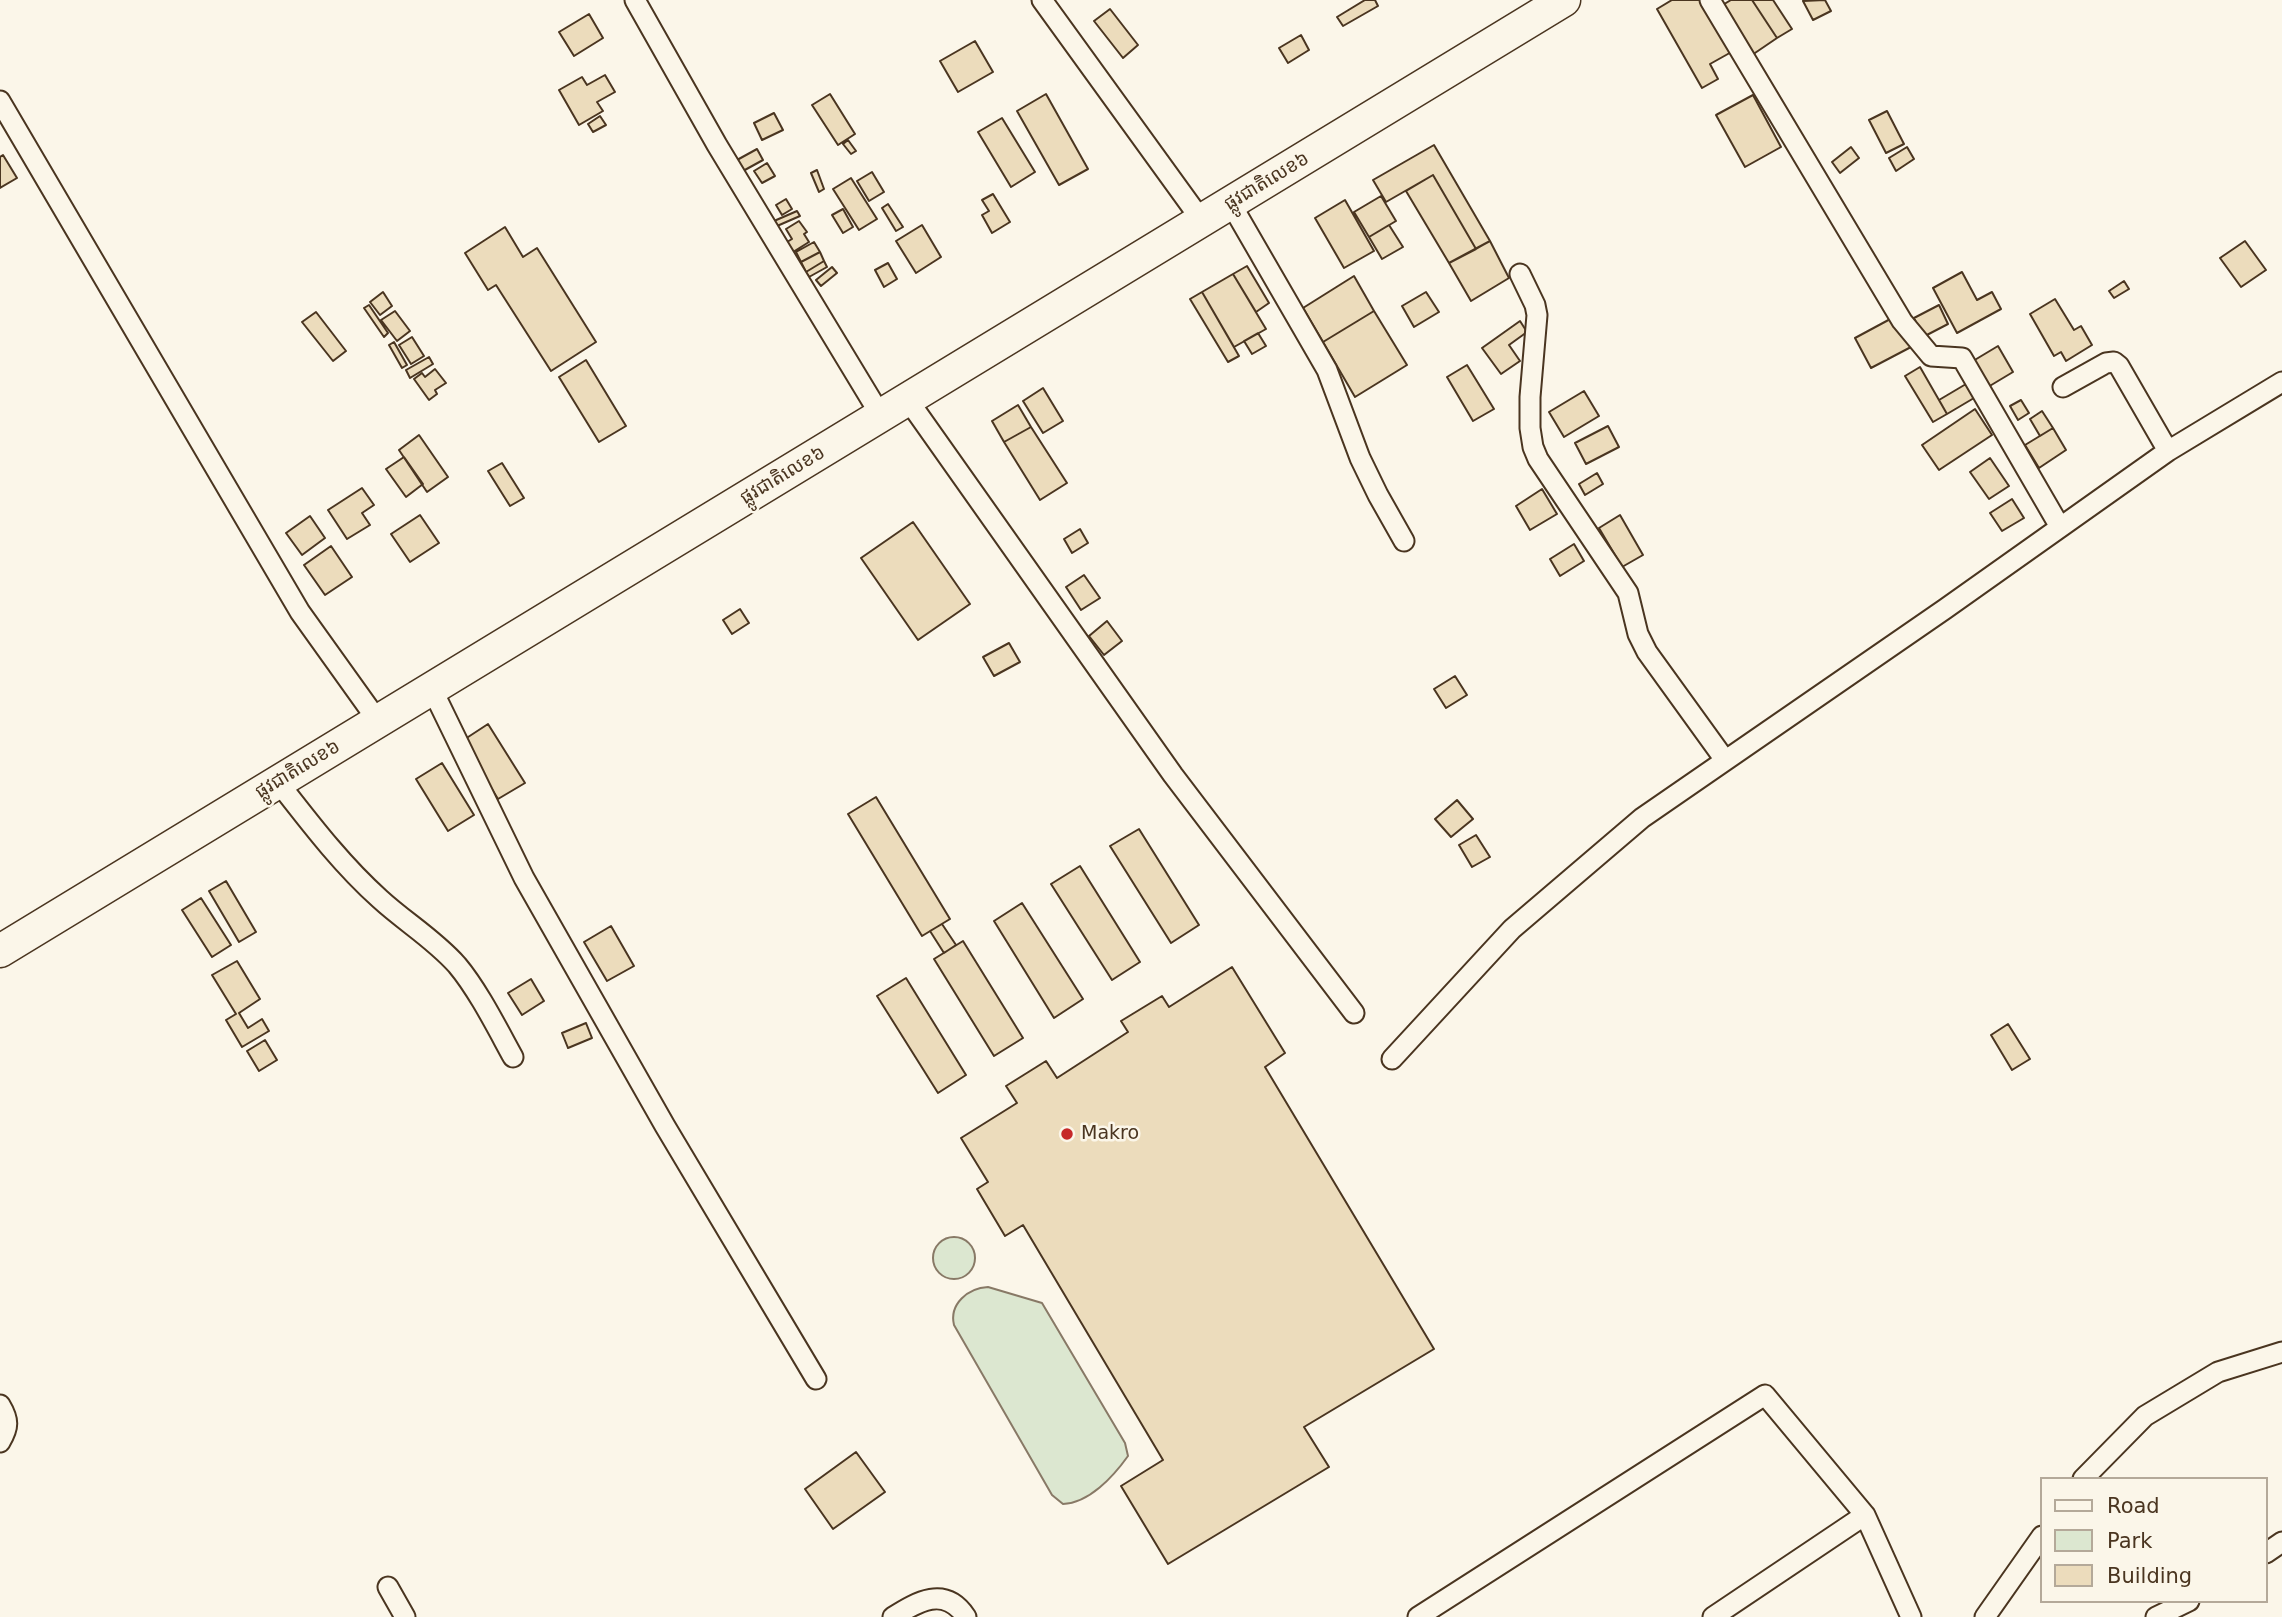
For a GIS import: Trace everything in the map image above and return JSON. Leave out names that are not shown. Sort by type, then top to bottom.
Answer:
[{"type":"highway","name":"ផ្លូវជាតិលេខ៦","points":[[0,951],[1564,0]]},
{"type":"street","points":[[635,0],[717,145],[881,416]]},
{"type":"street","points":[[1042,0],[1202,221]]},
{"type":"street","points":[[1710,0],[1902,321],[1931,356],[1962,358],[2060,527]]},
{"type":"street","points":[[0,101],[300,612],[378,721]]},
{"type":"street","points":[[1231,204],[1327,370],[1360,458],[1404,541]]},
{"type":"street","points":[[1520,274],[1537,315],[1530,428],[1538,459],[1628,593],[1638,634],[1647,652],[1725,760]]},
{"type":"street","points":[[2063,387],[2106,363],[2114,362],[2119,366],[2168,451]]},
{"type":"street","points":[[1392,1059],[1512,929],[1642,818],[2168,451],[2282,382]]},
{"type":"street","points":[[908,400],[1165,764],[1354,1013]]},
{"type":"street","points":[[432,689],[524,878],[658,1114],[816,1380]]},
{"type":"street","points":[[278,782],[345,866],[458,966],[513,1057]]},
{"type":"street","points":[[2085,1477],[2145,1416],[2218,1373],[2282,1352]]},
{"type":"street","points":[[1418,1617],[1765,1395],[1865,1516],[1911,1617]]},
{"type":"street","points":[[0,1405],[7,1416],[8,1429],[0,1442]]},
{"type":"street","points":[[1713,1617],[1865,1516]]},
{"type":"street","points":[[1985,1617],[2040,1539]]},
{"type":"street","points":[[388,1587],[405,1617]]},
{"type":"street","points":[[893,1617],[921,1600],[940,1598],[961,1608],[966,1617]]},
{"type":"street","points":[[2156,1617],[2185,1603]]},
{"type":"green space","points":[[954,1237],[969,1243],[975,1258],[969,1273],[954,1279],[939,1273],[933,1258],[939,1243]]},
{"type":"green space","points":[[988,1287],[1042,1303],[1125,1443],[1128,1456],[1122,1464],[1100,1488],[1073,1503],[1063,1504],[1052,1495],[954,1325],[954,1310],[962,1298],[974,1290]]},
{"type":"building","points":[[1365,0],[1375,0],[1378,6],[1343,26],[1337,17]]},
{"type":"building","points":[[1672,0],[1707,0],[1735,50],[1710,64],[1718,79],[1702,88],[1657,9]]},
{"type":"building","points":[[1731,0],[1752,0],[1777,38],[1752,55],[1721,6]]},
{"type":"building","points":[[1752,0],[1773,0],[1792,29],[1777,38]]},
{"type":"building","points":[[1825,0],[1831,11],[1813,20],[1803,1]]},
{"type":"building","points":[[1110,9],[1138,45],[1123,58],[1094,21]]},
{"type":"building","points":[[589,14],[603,38],[574,56],[559,32]]},
{"type":"building","points":[[1301,35],[1309,50],[1288,63],[1279,48]]},
{"type":"building","points":[[975,41],[993,72],[958,92],[940,61]]},
{"type":"building","points":[[605,75],[615,92],[597,102],[603,111],[579,125],[559,90],[582,77],[587,85]]},
{"type":"building","points":[[830,94],[855,134],[838,145],[812,105]]},
{"type":"building","points":[[1046,94],[1088,169],[1059,185],[1017,111]]},
{"type":"building","points":[[1753,95],[1781,147],[1745,167],[1716,115]]},
{"type":"building","points":[[1887,111],[1904,144],[1886,153],[1869,120]]},
{"type":"building","points":[[774,113],[783,130],[762,140],[754,123]]},
{"type":"building","points":[[600,116],[606,125],[593,132],[588,124]]},
{"type":"building","points":[[1002,118],[1035,172],[1011,187],[978,132]]},
{"type":"building","points":[[848,140],[856,151],[851,154],[843,144]]},
{"type":"building","points":[[1434,145],[1490,241],[1476,249],[1433,175],[1386,202],[1373,180]]},
{"type":"building","points":[[1851,147],[1859,158],[1840,173],[1832,162]]},
{"type":"building","points":[[1907,147],[1914,159],[1896,171],[1889,158]]},
{"type":"building","points":[[757,149],[763,160],[743,171],[737,160]]},
{"type":"building","points":[[3,155],[17,178],[0,188],[0,157]]},
{"type":"building","points":[[767,163],[775,176],[762,183],[754,171]]},
{"type":"building","points":[[817,170],[824,189],[819,192],[811,173]]},
{"type":"building","points":[[872,172],[884,192],[869,201],[857,181]]},
{"type":"building","points":[[1433,175],[1476,249],[1449,263],[1406,191]]},
{"type":"building","points":[[851,178],[877,219],[859,230],[833,189]]},
{"type":"building","points":[[993,194],[1010,222],[992,233],[982,215],[989,211],[982,200]]},
{"type":"building","points":[[1381,196],[1396,221],[1369,237],[1354,212]]},
{"type":"building","points":[[786,199],[792,209],[782,215],[776,205]]},
{"type":"building","points":[[1345,200],[1374,251],[1344,268],[1315,218]]},
{"type":"building","points":[[888,204],[903,227],[896,231],[882,208]]},
{"type":"building","points":[[843,209],[853,227],[843,233],[832,215]]},
{"type":"building","points":[[797,211],[800,216],[777,226],[774,221]]},
{"type":"building","points":[[799,221],[807,232],[804,234],[809,242],[793,252],[787,242],[792,239],[786,229]]},
{"type":"building","points":[[922,225],[941,257],[916,273],[896,241]]},
{"type":"building","points":[[1389,225],[1403,247],[1382,259],[1369,237]]},
{"type":"building","points":[[505,227],[523,257],[537,248],[596,342],[551,371],[496,285],[488,290],[465,253]]},
{"type":"building","points":[[1490,241],[1509,278],[1471,301],[1449,263]]},
{"type":"building","points":[[2245,241],[2266,270],[2241,287],[2220,258]]},
{"type":"building","points":[[814,242],[820,252],[801,262],[796,252]]},
{"type":"building","points":[[820,252],[824,261],[806,272],[801,262]]},
{"type":"building","points":[[824,261],[827,267],[809,277],[806,272]]},
{"type":"building","points":[[888,263],[897,279],[884,287],[875,270]]},
{"type":"building","points":[[1247,266],[1269,303],[1256,312],[1233,274]]},
{"type":"building","points":[[832,267],[837,273],[821,286],[816,280]]},
{"type":"building","points":[[1962,272],[1977,300],[1992,292],[2001,309],[1957,333],[1933,288]]},
{"type":"building","points":[[1233,274],[1266,329],[1234,347],[1202,292]]},
{"type":"building","points":[[1354,276],[1374,311],[1323,342],[1303,308]]},
{"type":"building","points":[[2124,281],[2129,289],[2114,298],[2109,291]]},
{"type":"building","points":[[383,292],[392,306],[380,315],[370,302]]},
{"type":"building","points":[[1202,292],[1239,356],[1228,362],[1190,299]]},
{"type":"building","points":[[1426,292],[1439,312],[1414,327],[1402,306]]},
{"type":"building","points":[[2055,299],[2074,330],[2081,326],[2092,345],[2066,361],[2061,352],[2054,356],[2030,314]]},
{"type":"building","points":[[369,305],[388,333],[384,337],[364,308]]},
{"type":"building","points":[[1939,305],[1948,324],[1923,337],[1914,318]]},
{"type":"building","points":[[395,311],[410,331],[397,341],[381,320]]},
{"type":"building","points":[[1374,311],[1407,365],[1355,397],[1323,342]]},
{"type":"building","points":[[316,312],[346,351],[333,361],[302,322]]},
{"type":"building","points":[[1894,317],[1911,347],[1871,368],[1855,338]]},
{"type":"building","points":[[1520,321],[1527,332],[1509,345],[1520,361],[1501,374],[1482,348]]},
{"type":"building","points":[[1258,333],[1266,346],[1252,354],[1244,341]]},
{"type":"building","points":[[412,337],[424,356],[411,364],[399,345]]},
{"type":"building","points":[[394,342],[407,365],[402,368],[389,345]]},
{"type":"building","points":[[1998,346],[2013,372],[1988,387],[1973,361]]},
{"type":"building","points":[[429,357],[433,364],[410,378],[406,370]]},
{"type":"building","points":[[586,360],[626,426],[599,442],[559,377]]},
{"type":"building","points":[[1467,365],[1494,409],[1473,421],[1447,377]]},
{"type":"building","points":[[1920,367],[1947,414],[1933,422],[1905,376]]},
{"type":"building","points":[[435,369],[446,383],[435,390],[437,394],[429,400],[414,379],[422,373],[425,377]]},
{"type":"building","points":[[1966,384],[1974,398],[1947,414],[1939,400]]},
{"type":"building","points":[[1043,388],[1063,421],[1043,433],[1023,401]]},
{"type":"building","points":[[1584,391],[1599,416],[1564,437],[1549,412]]},
{"type":"building","points":[[2021,400],[2029,413],[2018,420],[2010,406]]},
{"type":"building","points":[[1018,405],[1031,427],[1004,442],[992,421]]},
{"type":"building","points":[[1975,409],[1992,435],[1939,470],[1922,445]]},
{"type":"building","points":[[2042,411],[2053,428],[2040,436],[2030,419]]},
{"type":"building","points":[[1608,426],[1619,447],[1586,464],[1575,443]]},
{"type":"building","points":[[1031,427],[1067,483],[1040,500],[1004,442]]},
{"type":"building","points":[[2053,428],[2066,450],[2039,468],[2025,445]]},
{"type":"building","points":[[419,435],[448,477],[427,492],[399,450]]},
{"type":"building","points":[[404,457],[423,484],[406,497],[386,469]]},
{"type":"building","points":[[1990,458],[2009,486],[1989,499],[1970,472]]},
{"type":"building","points":[[502,463],[524,498],[510,506],[488,471]]},
{"type":"building","points":[[1597,473],[1603,484],[1585,495],[1579,484]]},
{"type":"building","points":[[362,488],[374,505],[362,513],[370,525],[347,539],[328,510]]},
{"type":"building","points":[[1542,489],[1557,514],[1530,530],[1516,506]]},
{"type":"building","points":[[2012,499],[2024,518],[2002,531],[1990,513]]},
{"type":"building","points":[[420,515],[439,543],[410,562],[391,534]]},
{"type":"building","points":[[1620,515],[1643,555],[1622,567],[1599,528]]},
{"type":"building","points":[[310,516],[325,538],[302,555],[286,533]]},
{"type":"building","points":[[913,522],[970,604],[918,640],[861,558]]},
{"type":"building","points":[[1080,529],[1088,543],[1072,553],[1064,539]]},
{"type":"building","points":[[1574,544],[1584,561],[1560,576],[1550,559]]},
{"type":"building","points":[[331,546],[352,577],[325,595],[304,565]]},
{"type":"building","points":[[1084,575],[1100,598],[1081,610],[1066,587]]},
{"type":"building","points":[[740,609],[749,623],[732,634],[723,620]]},
{"type":"building","points":[[1107,621],[1122,641],[1104,655],[1089,636]]},
{"type":"building","points":[[1009,643],[1020,662],[994,676],[983,657]]},
{"type":"building","points":[[1455,676],[1467,695],[1446,708],[1434,689]]},
{"type":"building","points":[[488,724],[525,783],[498,799],[462,741]]},
{"type":"building","points":[[442,763],[474,815],[448,831],[416,779]]},
{"type":"building","points":[[876,797],[950,919],[922,936],[848,814]]},
{"type":"building","points":[[1457,800],[1473,819],[1451,837],[1435,819]]},
{"type":"building","points":[[1139,829],[1199,925],[1171,943],[1110,846]]},
{"type":"building","points":[[1476,835],[1490,857],[1472,867],[1459,845]]},
{"type":"building","points":[[1080,866],[1140,962],[1112,980],[1051,884]]},
{"type":"building","points":[[226,881],[256,932],[239,942],[209,891]]},
{"type":"building","points":[[201,898],[231,945],[212,957],[182,910]]},
{"type":"building","points":[[1022,903],[1083,999],[1054,1018],[994,921]]},
{"type":"building","points":[[942,924],[956,945],[944,953],[930,931]]},
{"type":"building","points":[[611,926],[634,966],[607,981],[584,942]]},
{"type":"building","points":[[963,941],[1023,1038],[994,1056],[934,959]]},
{"type":"building","points":[[237,961],[260,999],[239,1013],[248,1028],[262,1019],[269,1031],[242,1047],[226,1020],[236,1014],[212,975]]},
{"type":"building","points":[[1232,967],[1285,1053],[1265,1067],[1434,1349],[1304,1427],[1329,1467],[1168,1564],[1121,1486],[1163,1460],[1023,1225],[1005,1236],[977,1189],[988,1182],[961,1138],[1017,1103],[1006,1086],[1046,1061],[1057,1078],[1128,1032],[1121,1021],[1162,996],[1169,1007]]},
{"type":"building","points":[[906,978],[966,1075],[938,1093],[877,996]]},
{"type":"building","points":[[531,979],[544,1001],[522,1015],[508,993]]},
{"type":"building","points":[[586,1023],[592,1038],[568,1048],[562,1033]]},
{"type":"building","points":[[2008,1024],[2030,1059],[2012,1070],[1991,1035]]},
{"type":"building","points":[[265,1040],[277,1060],[259,1071],[247,1051]]},
{"type":"building","points":[[856,1452],[885,1492],[833,1529],[805,1489]]},
{"type":"place","name":"Makro","points":[[1067,1134]]}]
